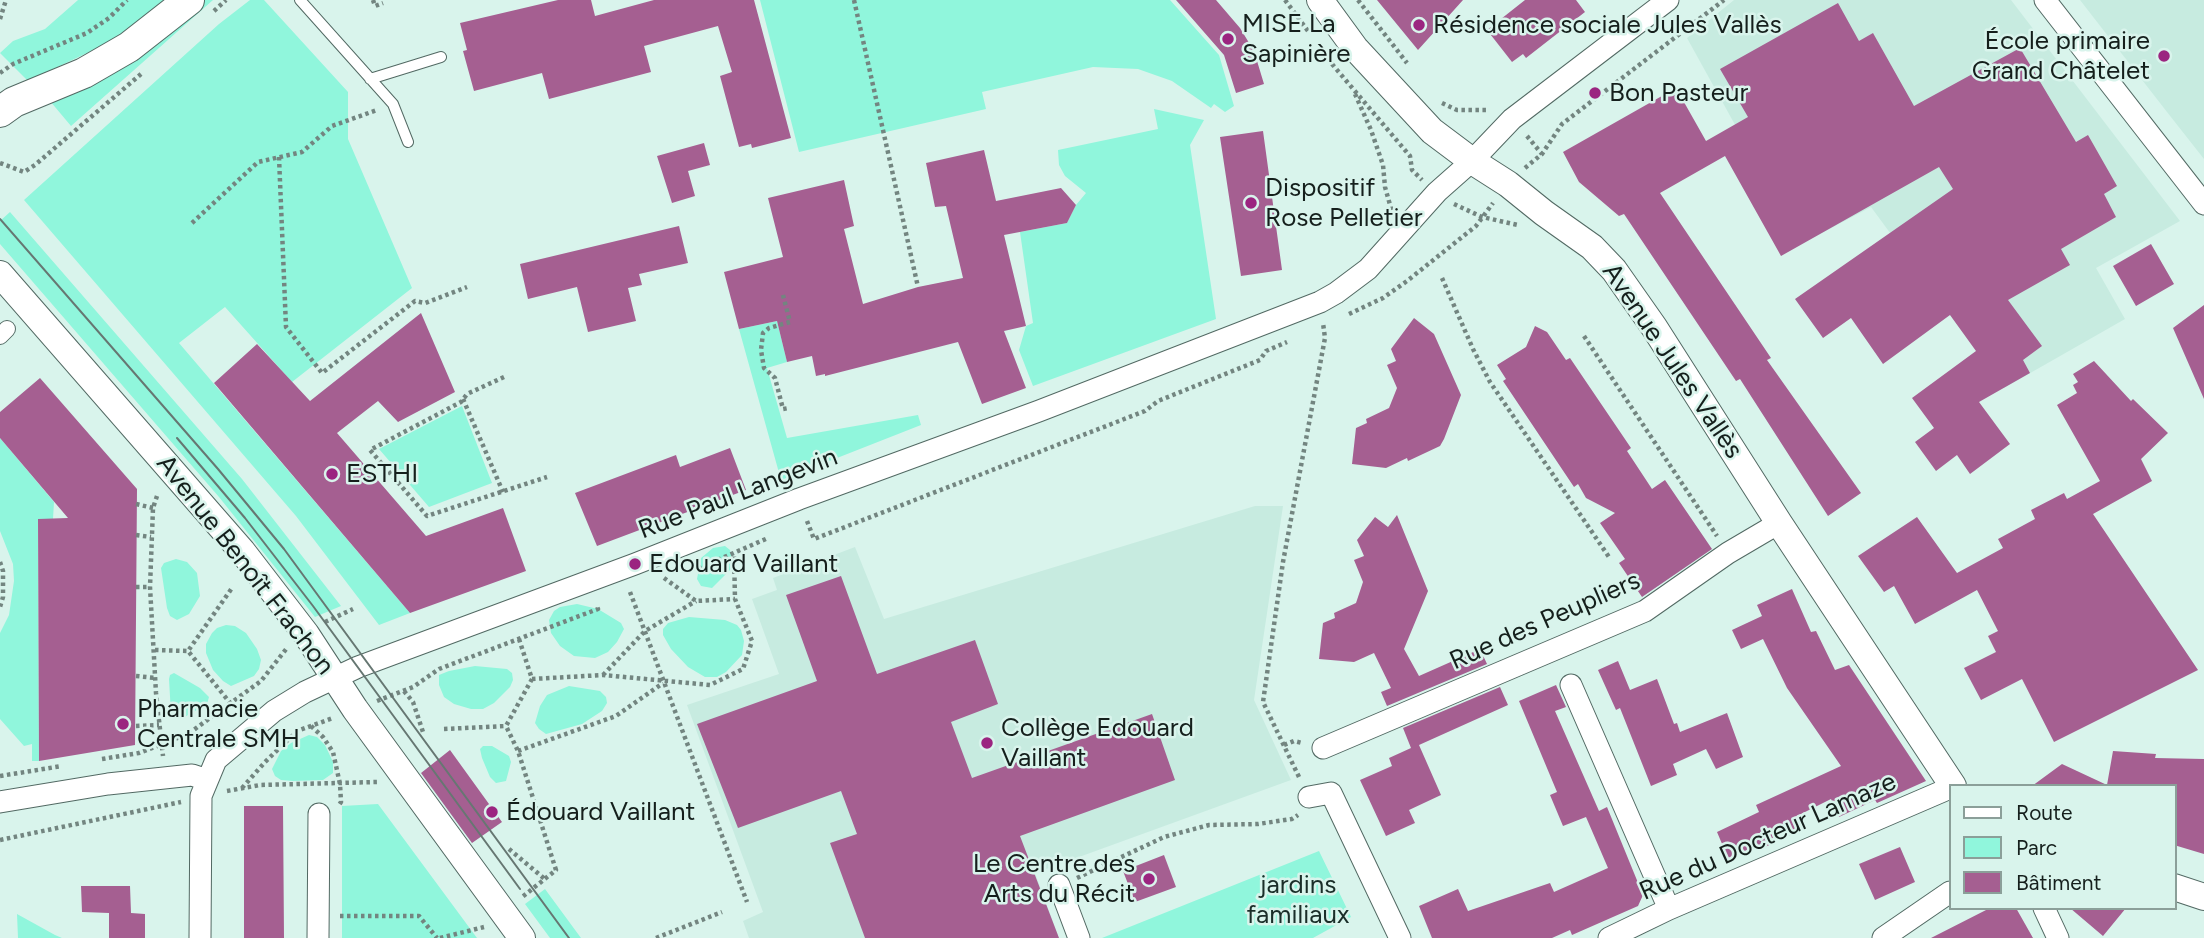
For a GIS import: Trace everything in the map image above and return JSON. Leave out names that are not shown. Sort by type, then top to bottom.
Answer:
[{"type":"main road","points":[[0,112],[14,102],[84,73],[200,6]]},
{"type":"street","name":"Avenue Jules Vallès","points":[[1320,0],[1355,48],[1432,131],[1592,247],[1614,270],[1654,327],[1949,784]]},
{"type":"street","name":"Rue Paul Langevin","points":[[207,780],[216,760],[274,712],[305,692],[358,667],[1039,411],[1320,302],[1368,269],[1430,198],[1472,161],[1512,119],[1668,0]]},
{"type":"street","points":[[2045,0],[2204,204]]},
{"type":"street","name":"Avenue Benoît Frachon","points":[[0,274],[242,551],[306,634],[355,709],[522,938]]},
{"type":"street","name":"Rue des Peupliers","points":[[1323,748],[1645,611],[1728,553],[1779,523]]},
{"type":"street","points":[[1571,685],[1669,909]]},
{"type":"street","points":[[0,802],[108,784],[192,775],[207,780],[200,807],[200,938]]},
{"type":"street","name":"Rue du Docteur Lamaze","points":[[1609,938],[1669,909],[1948,788]]},
{"type":"street","points":[[1309,797],[1331,793],[1400,938]]},
{"type":"street","points":[[318,938],[319,814]]},
{"type":"street","points":[[1059,885],[1079,938]]},
{"type":"street","points":[[2176,888],[2204,897]]},
{"type":"street","points":[[1883,938],[1948,893]]},
{"type":"street","points":[[2045,910],[2058,938]]},
{"type":"lane","points":[[300,0],[393,104],[408,142]]},
{"type":"lane","points":[[370,79],[442,57]]},
{"type":"path","points":[[0,19],[6,0]]},
{"type":"path","points":[[0,73],[13,64],[87,33],[109,19],[127,0]]},
{"type":"path","points":[[200,6],[226,0]]},
{"type":"path","points":[[373,0],[375,6],[383,3]]},
{"type":"path","points":[[854,0],[918,287]]},
{"type":"path","points":[[1358,0],[1412,70]]},
{"type":"path","points":[[1542,154],[1562,124],[1724,0]]},
{"type":"path","points":[[0,163],[24,172],[145,71]]},
{"type":"path","points":[[1608,82],[1614,85]]},
{"type":"path","points":[[1353,89],[1383,165],[1385,187],[1392,212]]},
{"type":"path","points":[[1435,100],[1457,110]]},
{"type":"path","points":[[192,223],[258,162],[302,152],[332,126],[393,104]]},
{"type":"path","points":[[1561,116],[1562,124]]},
{"type":"path","points":[[279,157],[286,327],[323,373],[415,301],[425,303],[467,287]]},
{"type":"path","points":[[1347,315],[1383,298],[1407,281],[1476,226],[1482,217]]},
{"type":"path","points":[[1442,278],[1490,382],[1609,557]]},
{"type":"path","points":[[783,295],[790,322],[769,328],[763,333],[761,350],[764,368],[775,378],[783,409],[789,408]]},
{"type":"path","points":[[1059,885],[1164,838],[1186,831],[1209,825],[1258,824],[1292,819],[1310,808],[1309,797],[1263,702],[1283,562],[1325,338],[1320,302]]},
{"type":"path","points":[[1312,331],[1335,321]]},
{"type":"path","points":[[1584,336],[1728,553]]},
{"type":"path","points":[[807,521],[814,539],[1145,411],[1158,401],[1260,360],[1266,351],[1289,341]]},
{"type":"path","points":[[504,377],[467,394],[463,399],[370,450],[427,516],[547,477]]},
{"type":"path","points":[[463,399],[503,492]]},
{"type":"path","points":[[157,496],[153,508],[150,587],[159,725],[167,778],[166,806]]},
{"type":"path","points":[[136,504],[153,508]]},
{"type":"path","points":[[136,535],[151,537]]},
{"type":"path","points":[[532,679],[603,675],[710,685],[743,669],[752,641],[735,599],[734,554]]},
{"type":"path","points":[[0,562],[3,571],[3,597],[0,607]]},
{"type":"path","points":[[664,578],[696,601]]},
{"type":"path","points":[[136,587],[150,587]]},
{"type":"path","points":[[188,652],[232,587]]},
{"type":"path","points":[[630,592],[747,902]]},
{"type":"path","points":[[603,675],[645,631],[696,601],[735,599]]},
{"type":"path","points":[[242,788],[297,731],[404,691],[439,669],[598,609],[596,605]]},
{"type":"path","points":[[89,761],[139,753],[188,734],[261,681],[292,642],[353,610]]},
{"type":"path","points":[[506,726],[532,679],[519,639]]},
{"type":"path","points":[[155,650],[188,652],[231,704]]},
{"type":"path","points":[[136,676],[156,678]]},
{"type":"path","points":[[518,751],[615,716],[664,682]]},
{"type":"path","points":[[404,691],[412,702],[423,732]]},
{"type":"path","points":[[135,726],[159,725]]},
{"type":"path","points":[[310,725],[323,737],[333,752],[340,784],[341,802],[335,809],[324,810],[319,814]]},
{"type":"path","points":[[443,729],[506,726]]},
{"type":"path","points":[[318,916],[419,916],[439,938],[483,928],[547,880],[556,870],[518,751],[506,726]]},
{"type":"path","points":[[0,776],[64,766]]},
{"type":"path","points":[[509,849],[547,880]]},
{"type":"path","points":[[656,938],[722,912]]},
{"type":"shaded area","points":[[1734,0],[2011,0],[2180,221],[2096,268],[2125,319],[2004,388],[1871,207],[1801,244],[1687,38]]},
{"type":"shaded area","name":"École primaire Grand Châtelet","points":[[2080,0],[2204,0],[2204,159],[2167,112]]},
{"type":"shaded area","name":"Collège Edouard Vaillant","points":[[1255,506],[1283,506],[1254,700],[1291,780],[1035,873],[1059,938],[749,938],[743,921],[763,912],[687,705],[779,674],[752,599],[777,590],[773,578],[855,547],[884,619]]},
{"type":"green space","points":[[78,0],[164,0],[108,43],[28,81],[0,53],[13,41],[45,29]]},
{"type":"green space","points":[[197,0],[213,0],[71,126],[50,101]]},
{"type":"green space","points":[[250,0],[264,0],[348,92],[348,139],[412,288],[292,382],[225,307],[179,343],[410,613],[379,625],[296,516],[24,200],[219,24]]},
{"type":"green space","points":[[760,0],[1170,0],[1219,55],[1234,106],[1225,112],[1214,104],[1211,108],[1172,81],[1138,69],[1093,67],[982,92],[986,109],[799,152]]},
{"type":"green space","points":[[1154,109],[1204,120],[1190,145],[1216,319],[1033,386],[1019,350],[1026,326],[1033,323],[1020,232],[1067,223],[1086,193],[1065,176],[1059,165],[1058,150],[1158,129]]},
{"type":"green space","points":[[10,212],[242,479],[341,606],[315,617],[219,497],[0,244],[0,221]]},
{"type":"green space","points":[[777,321],[787,362],[767,368],[787,438],[918,415],[921,425],[781,480],[739,329]]},
{"type":"green space","points":[[462,406],[492,483],[429,507],[379,449]]},
{"type":"green space","points":[[0,438],[54,502],[53,519],[38,520],[39,761],[32,761],[32,744],[24,746],[0,719],[0,633],[9,615],[14,581],[13,564],[0,531]]},
{"type":"green space","points":[[725,546],[730,550],[730,570],[712,588],[701,586],[697,579],[701,558],[713,548]]},
{"type":"green space","points":[[176,559],[187,562],[197,573],[200,596],[189,614],[177,620],[170,616],[167,608],[161,568],[164,563]]},
{"type":"green space","points":[[577,604],[598,609],[621,623],[624,629],[608,652],[595,658],[574,656],[560,646],[551,633],[549,620],[554,611]]},
{"type":"green space","points":[[689,617],[725,620],[737,625],[741,630],[744,641],[742,655],[726,672],[717,677],[705,677],[688,667],[671,649],[663,635],[663,629],[668,623]]},
{"type":"green space","points":[[226,625],[235,626],[246,633],[261,660],[254,676],[231,686],[213,670],[206,653],[206,644],[212,633]]},
{"type":"green space","points":[[475,666],[507,669],[512,673],[510,687],[494,703],[483,709],[454,704],[444,697],[439,685],[439,675]]},
{"type":"green space","points":[[174,673],[200,688],[209,697],[207,704],[183,718],[176,718],[171,714],[169,679]]},
{"type":"green space","points":[[569,686],[600,691],[606,697],[607,703],[602,711],[582,724],[546,734],[535,723],[540,706],[547,695]]},
{"type":"green space","points":[[309,735],[317,737],[325,745],[333,762],[333,773],[323,780],[281,780],[275,776],[272,769],[281,751]]},
{"type":"green space","points":[[483,746],[492,746],[509,756],[511,762],[506,781],[496,783],[490,777],[482,758],[480,749]]},
{"type":"green space","points":[[378,804],[477,938],[342,938],[342,806]]},
{"type":"green space","name":"jardins familiaux","points":[[1319,851],[1351,917],[1313,938],[1102,938]]},
{"type":"green space","points":[[545,889],[581,938],[550,938],[525,904]]},
{"type":"green space","points":[[17,914],[55,935],[62,938],[18,938]]},
{"type":"building","points":[[558,0],[591,0],[595,16],[654,0],[754,0],[791,138],[752,148],[751,144],[739,147],[720,76],[732,72],[718,26],[644,46],[651,72],[549,99],[542,73],[474,91],[463,51],[467,50],[460,23]]},
{"type":"building","name":"MISE La Sapinière","points":[[1176,0],[1216,0],[1240,28],[1254,51],[1264,84],[1236,93],[1224,55]]},
{"type":"building","name":"Résidence sociale Jules Vallès","points":[[1377,0],[1463,0],[1418,50]]},
{"type":"building","points":[[1525,0],[1576,0],[1585,12],[1526,58],[1523,54],[1512,62],[1487,30]]},
{"type":"building","points":[[1838,3],[1859,41],[1873,33],[1914,106],[2020,48],[2076,142],[2088,135],[2117,186],[2104,194],[2116,217],[2061,249],[2070,265],[2008,300],[2042,346],[2023,360],[2030,373],[1979,402],[2010,444],[1970,474],[1957,455],[1936,471],[1915,442],[1934,428],[1912,398],[1976,351],[1950,315],[1883,364],[1851,318],[1823,338],[1795,299],[1953,189],[1939,167],[1781,256],[1725,156],[1660,193],[1771,358],[1767,360],[1861,493],[1828,516],[1740,379],[1736,381],[1624,214],[1619,216],[1579,182],[1563,152],[1676,88],[1706,141],[1748,117],[1720,69]]},
{"type":"building","name":"Dispositif Rose Pelletier","points":[[1263,131],[1282,270],[1241,276],[1220,137]]},
{"type":"building","points":[[704,143],[710,165],[688,171],[695,196],[672,203],[657,156]]},
{"type":"building","points":[[984,150],[996,201],[1061,188],[1076,205],[1067,223],[1004,235],[1026,326],[1004,331],[1026,388],[982,404],[958,342],[816,376],[812,356],[787,362],[777,321],[739,329],[724,272],[783,257],[768,198],[844,180],[854,226],[844,229],[863,304],[918,287],[963,278],[946,206],[935,207],[926,163]]},
{"type":"building","points":[[679,226],[688,263],[639,274],[642,285],[628,288],[636,321],[588,332],[577,287],[528,299],[520,264]]},
{"type":"building","points":[[2151,244],[2174,284],[2136,306],[2113,266]]},
{"type":"building","points":[[2204,305],[2204,399],[2173,328]]},
{"type":"building","name":"ESTHI","points":[[421,313],[455,392],[398,422],[378,401],[337,433],[426,536],[503,508],[526,571],[410,613],[214,383],[257,344],[310,401]]},
{"type":"building","points":[[1414,318],[1434,334],[1461,395],[1444,439],[1440,446],[1386,468],[1352,464],[1356,428],[1367,423],[1366,419],[1389,408],[1397,388],[1387,365],[1396,361],[1391,349]]},
{"type":"building","points":[[1535,326],[1547,332],[1566,360],[1570,358],[1631,448],[1627,451],[1652,489],[1665,480],[1712,549],[1642,597],[1619,563],[1625,559],[1600,523],[1615,513],[1586,498],[1578,484],[1574,487],[1503,381],[1506,379],[1497,365],[1526,347]]},
{"type":"building","points":[[2094,361],[2131,401],[2133,399],[2168,433],[2141,459],[2152,481],[2093,514],[2198,670],[2054,742],[2022,679],[1981,700],[1964,668],[1996,652],[1988,636],[1998,631],[1977,590],[1915,624],[1894,586],[1884,592],[1858,556],[1917,517],[1957,573],[2003,548],[1998,539],[2035,519],[2031,510],[2064,493],[2067,499],[2100,481],[2057,405],[2077,393],[2073,385],[2078,382],[2073,374]]},
{"type":"building","points":[[40,378],[137,489],[135,745],[39,761],[38,519],[68,518],[0,438],[0,412]]},
{"type":"building","points":[[730,448],[746,490],[597,546],[575,493],[676,455],[680,467]]},
{"type":"building","points":[[1397,515],[1428,591],[1404,649],[1419,676],[1480,649],[1487,664],[1387,706],[1381,692],[1391,688],[1374,653],[1354,662],[1319,659],[1323,623],[1335,618],[1334,613],[1356,603],[1363,582],[1354,560],[1364,556],[1357,540],[1375,517],[1388,527]]},
{"type":"building","points":[[841,576],[877,674],[975,640],[998,704],[951,722],[972,778],[1152,714],[1175,780],[1020,836],[1059,938],[865,938],[830,843],[857,834],[841,791],[738,828],[697,724],[817,681],[786,595]]},
{"type":"building","points":[[1792,589],[1811,632],[1816,631],[1835,670],[1849,665],[1926,781],[1839,817],[1831,799],[1793,818],[1798,831],[1757,851],[1755,847],[1728,858],[1717,832],[1759,812],[1756,805],[1841,766],[1787,688],[1763,639],[1741,649],[1732,630],[1762,616],[1757,605]]},
{"type":"building","points":[[1618,661],[1630,690],[1657,679],[1674,724],[1677,723],[1680,732],[1727,713],[1743,757],[1716,769],[1706,749],[1673,764],[1677,775],[1651,786],[1620,708],[1616,710],[1598,670]]},
{"type":"building","points":[[1556,685],[1566,707],[1555,711],[1599,811],[1607,807],[1643,895],[1638,906],[1572,935],[1570,930],[1552,938],[1432,938],[1419,906],[1458,889],[1468,911],[1550,883],[1554,892],[1608,868],[1586,817],[1563,826],[1550,795],[1557,792],[1519,701]]},
{"type":"building","points":[[1500,687],[1508,705],[1419,745],[1441,795],[1409,810],[1415,823],[1386,836],[1360,780],[1392,766],[1389,758],[1411,748],[1403,728]]},
{"type":"building","points":[[450,750],[502,822],[472,843],[421,773]]},
{"type":"building","points":[[2113,751],[2156,754],[2155,758],[2204,759],[2204,854],[2176,846],[2176,784],[2107,784]]},
{"type":"building","points":[[2062,764],[2105,784],[2035,784]]},
{"type":"building","points":[[244,806],[283,806],[284,938],[244,938]]},
{"type":"building","points":[[1900,847],[1915,882],[1875,900],[1859,864]]},
{"type":"building","name":"Le Centre des Arts du Récit","points":[[1164,855],[1176,887],[1135,902],[1123,871]]},
{"type":"building","points":[[81,886],[130,886],[131,913],[145,914],[145,938],[109,938],[109,913],[82,912]]},
{"type":"building","points":[[1986,910],[2017,910],[2033,938],[1931,938]]},
{"type":"building","points":[[2072,910],[2124,910],[2103,936]]},
{"type":"tram line","points":[[0,219],[218,469],[284,549],[569,938]]},
{"type":"tram line","points":[[177,438],[245,518],[313,606],[520,889]]},
{"type":"place","name":"Résidence sociale Jules Vallès","points":[[1419,25]]},
{"type":"place","name":"MISE La Sapinière","points":[[1228,39]]},
{"type":"place","name":"École primaire Grand Châtelet","points":[[2164,56]]},
{"type":"place","name":"Bon Pasteur","points":[[1595,93]]},
{"type":"place","name":"Dispositif Rose Pelletier","points":[[1251,203]]},
{"type":"place","name":"ESTHI","points":[[332,474]]},
{"type":"place","name":"Edouard Vaillant","points":[[635,564]]},
{"type":"place","name":"Pharmacie Centrale SMH","points":[[123,724]]},
{"type":"place","name":"Collège Edouard Vaillant","points":[[987,743]]},
{"type":"place","name":"Édouard Vaillant","points":[[492,812]]},
{"type":"place","name":"Le Centre des Arts du Récit","points":[[1149,879]]}]
